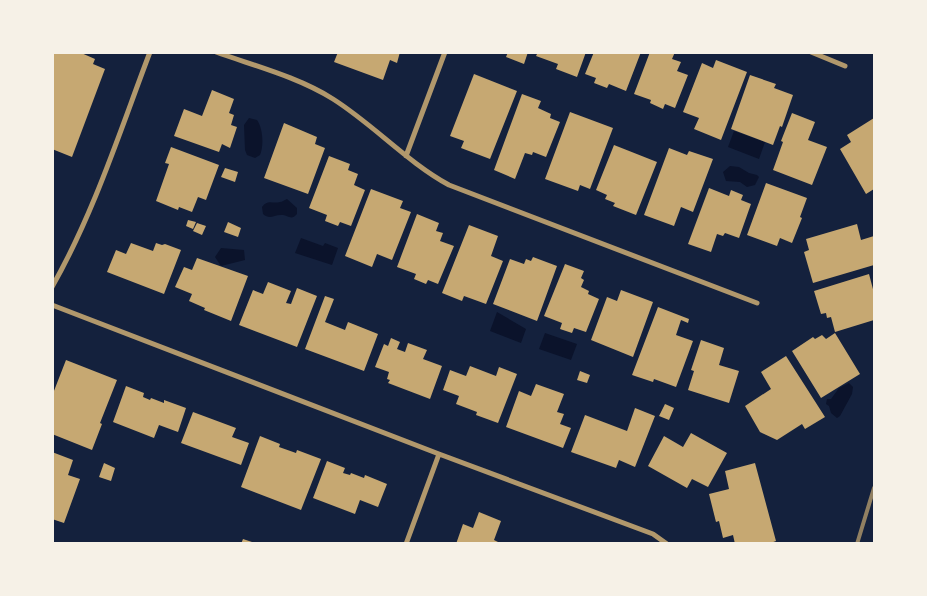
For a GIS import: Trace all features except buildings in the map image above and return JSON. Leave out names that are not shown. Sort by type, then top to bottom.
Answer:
[{"type":"street","points":[[52,287],[90,211],[150,52]]},
{"type":"street","points":[[216,52],[311,87],[331,98],[370,125],[427,173],[450,185],[757,303]]},
{"type":"street","points":[[406,156],[445,52]]},
{"type":"street","points":[[811,52],[845,66]]},
{"type":"street","points":[[52,305],[653,534],[667,544]]},
{"type":"street","points":[[406,544],[439,454]]},
{"type":"water","points":[[249,118],[257,120],[262,132],[260,155],[255,158],[247,155],[245,150],[244,125]]},
{"type":"water","points":[[734,131],[765,142],[759,159],[728,147]]},
{"type":"water","points":[[730,166],[739,167],[757,175],[759,177],[755,185],[747,187],[740,182],[726,181],[723,172]]},
{"type":"water","points":[[287,199],[297,208],[295,216],[281,215],[270,217],[263,214],[262,207],[266,203],[281,202]]},
{"type":"water","points":[[301,238],[323,246],[325,243],[338,248],[332,265],[295,253]]},
{"type":"water","points":[[221,248],[244,250],[245,260],[221,266],[215,257]]},
{"type":"water","points":[[497,312],[526,329],[521,343],[490,331]]},
{"type":"water","points":[[545,333],[577,344],[571,360],[539,349]]},
{"type":"water","points":[[849,383],[853,387],[852,394],[837,418],[831,413],[829,406],[826,404],[827,399],[831,399],[839,388]]},
{"type":"railway","points":[[857,544],[874,488]]}]
